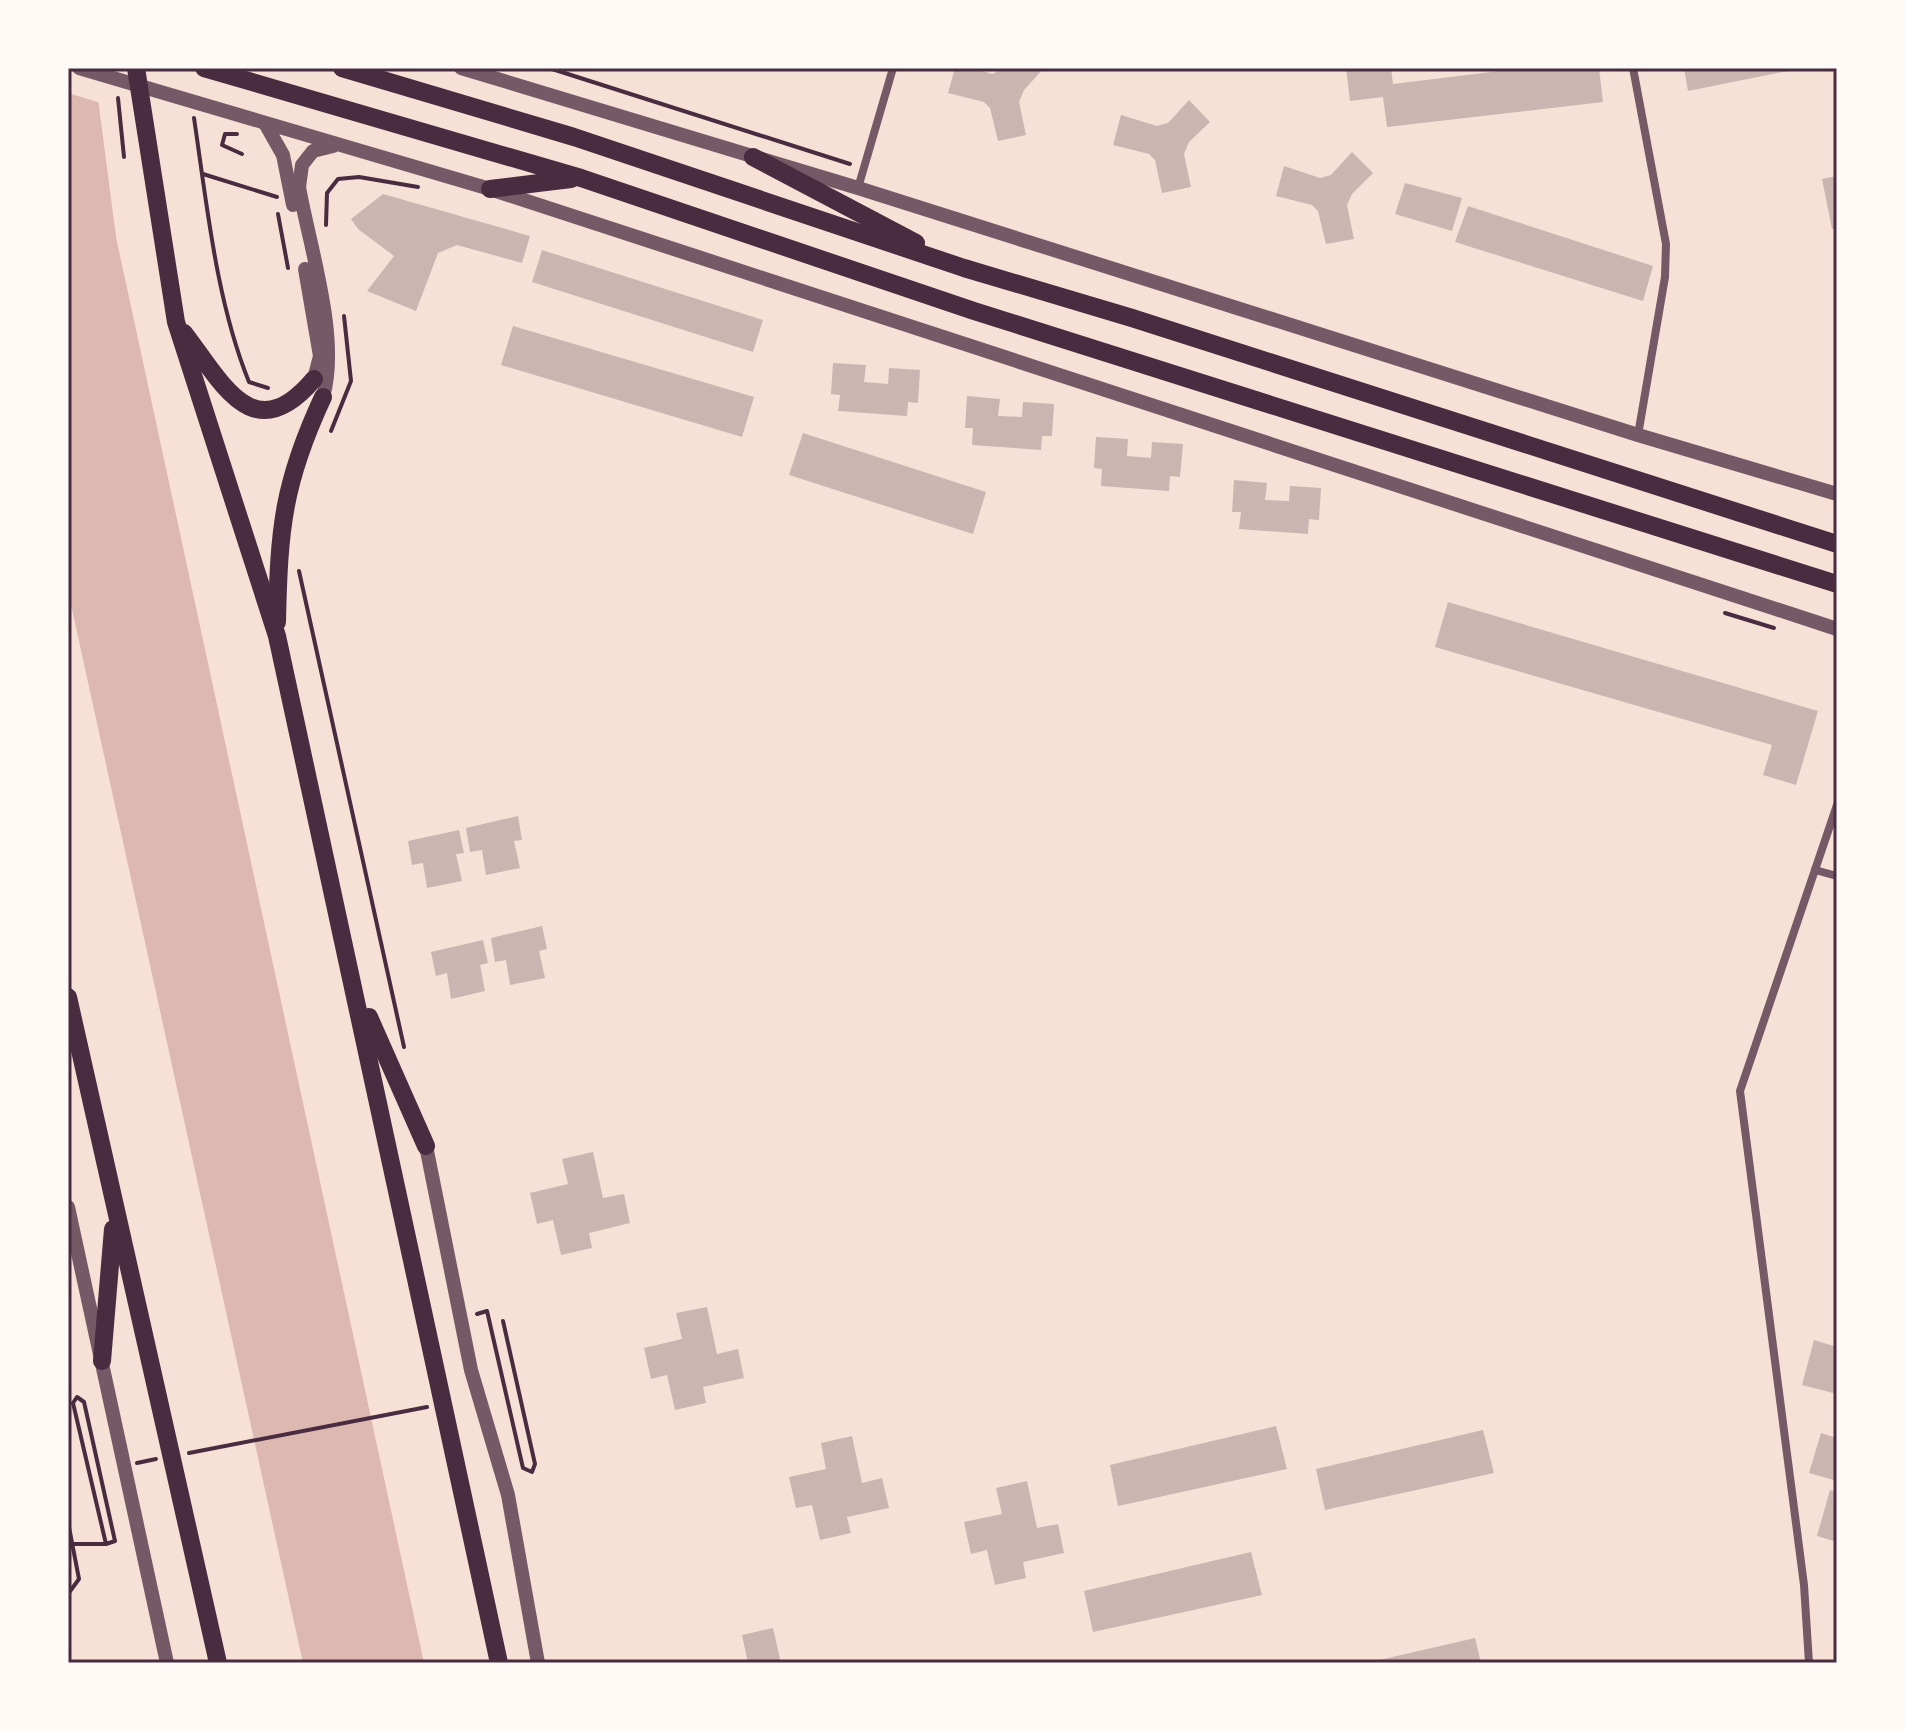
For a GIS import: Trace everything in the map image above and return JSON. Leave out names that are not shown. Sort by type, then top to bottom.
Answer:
[{"type":"highway","points":[[136,68],[176,322],[277,636],[499,1663]]},
{"type":"highway","points":[[204,68],[581,178],[974,311],[1837,584]]},
{"type":"highway","points":[[342,68],[574,137],[747,198],[964,268],[1132,318],[1831,541]]},
{"type":"highway","points":[[753,157],[964,268]]},
{"type":"highway","points":[[490,189],[581,178]]},
{"type":"highway","points":[[176,322],[242,406],[266,411],[299,397],[314,379]]},
{"type":"highway","points":[[277,636],[278,551],[284,501],[298,451],[323,397]]},
{"type":"highway","points":[[354,981],[426,1146]]},
{"type":"highway","points":[[68,997],[218,1663]]},
{"type":"highway","points":[[102,1361],[115,1211]]},
{"type":"street","points":[[79,68],[490,189],[1837,629]]},
{"type":"street","points":[[461,68],[858,188],[1638,435],[1837,494]]},
{"type":"street","points":[[858,188],[893,68]]},
{"type":"street","points":[[1633,68],[1666,244],[1665,277],[1638,435]]},
{"type":"street","points":[[266,125],[283,155],[328,337],[331,371],[323,397]]},
{"type":"street","points":[[314,379],[320,356],[299,187],[302,165],[313,151],[337,145]]},
{"type":"street","points":[[1809,1663],[1802,1570],[1740,1091],[1837,805]]},
{"type":"street","points":[[1815,870],[1837,876]]},
{"type":"street","points":[[426,1146],[471,1370],[508,1495],[538,1663]]},
{"type":"street","points":[[68,1207],[167,1663]]},
{"type":"path","points":[[549,68],[864,168]]},
{"type":"path","points":[[116,79],[124,157]]},
{"type":"path","points":[[193,113],[224,295],[242,364],[249,382],[265,389],[273,388]]},
{"type":"path","points":[[238,116],[238,134],[225,134],[222,145],[242,154]]},
{"type":"path","points":[[203,174],[278,198]]},
{"type":"path","points":[[327,226],[324,212],[327,193],[338,179],[359,177],[420,187]]},
{"type":"path","points":[[288,267],[291,280]]},
{"type":"path","points":[[326,439],[340,414],[351,381],[343,313]]},
{"type":"path","points":[[297,562],[406,1054]]},
{"type":"path","points":[[490,1325],[523,1468],[532,1472],[535,1464],[503,1321]]},
{"type":"path","points":[[72,1544],[106,1544],[115,1541],[84,1402],[77,1397],[73,1403],[106,1544]]},
{"type":"path","points":[[178,1455],[427,1407]]},
{"type":"path","points":[[131,1464],[162,1458]]},
{"type":"path","points":[[68,1522],[79,1579],[68,1594]]},
{"type":"shaded area","points":[[68,68],[94,68],[116,237],[424,1663],[303,1663],[68,591]]},
{"type":"pier","points":[[68,68],[98,68],[101,103],[68,93]]},
{"type":"building","points":[[955,68],[974,68],[992,74],[1006,68],[1044,68],[1024,90],[1019,102],[1026,135],[998,141],[990,108],[984,102],[948,93]]},
{"type":"building","points":[[1346,68],[1391,68],[1393,84],[1524,68],[1599,68],[1603,102],[1387,127],[1383,97],[1350,101]]},
{"type":"building","points":[[1684,68],[1797,68],[1798,69],[1688,91]]},
{"type":"building","points":[[1189,100],[1210,122],[1189,142],[1184,154],[1191,187],[1162,193],[1155,160],[1149,154],[1113,145],[1121,115],[1157,126],[1168,123]]},
{"type":"building","points":[[1352,152],[1373,173],[1352,194],[1347,205],[1354,239],[1326,244],[1318,211],[1312,205],[1276,196],[1284,166],[1320,178],[1331,175]]},
{"type":"building","points":[[1837,176],[1837,228],[1832,229],[1822,179]]},
{"type":"building","points":[[1405,183],[1462,198],[1452,231],[1395,214]]},
{"type":"building","points":[[383,194],[530,236],[522,263],[457,245],[438,253],[416,311],[367,291],[394,256],[358,229],[351,219]]},
{"type":"building","points":[[1468,206],[1653,266],[1643,301],[1455,242]]},
{"type":"building","points":[[542,250],[763,320],[753,352],[532,282]]},
{"type":"building","points":[[513,326],[754,397],[742,437],[501,365]]},
{"type":"building","points":[[833,363],[866,365],[864,382],[888,384],[889,368],[920,370],[918,403],[908,402],[907,416],[838,411],[840,395],[831,394]]},
{"type":"building","points":[[967,396],[1000,399],[998,416],[1022,417],[1023,402],[1054,404],[1052,436],[1042,436],[1041,450],[972,445],[973,428],[965,428]]},
{"type":"building","points":[[803,433],[986,492],[973,534],[789,475]]},
{"type":"building","points":[[1096,437],[1128,439],[1127,456],[1151,458],[1152,442],[1183,444],[1180,477],[1170,476],[1169,491],[1101,486],[1102,469],[1094,468]]},
{"type":"building","points":[[1234,480],[1267,483],[1265,500],[1289,501],[1290,486],[1321,488],[1319,520],[1309,519],[1308,534],[1239,529],[1241,512],[1232,512]]},
{"type":"building","points":[[1448,602],[1818,711],[1796,785],[1763,775],[1772,745],[1435,647]]},
{"type":"building","points":[[518,816],[522,840],[514,841],[520,868],[486,875],[482,850],[470,852],[466,828]]},
{"type":"building","points":[[459,830],[464,853],[456,854],[462,881],[427,888],[423,863],[412,865],[408,841]]},
{"type":"building","points":[[542,926],[547,949],[539,951],[545,978],[510,985],[506,960],[495,962],[491,938]]},
{"type":"building","points":[[483,940],[488,963],[480,965],[485,991],[451,999],[447,973],[436,976],[431,952]]},
{"type":"building","points":[[593,1152],[603,1198],[624,1194],[630,1223],[589,1233],[592,1248],[561,1255],[553,1220],[537,1224],[530,1193],[568,1184],[562,1159]]},
{"type":"building","points":[[707,1307],[717,1354],[738,1349],[744,1378],[703,1387],[706,1403],[675,1410],[667,1375],[651,1379],[644,1348],[682,1339],[676,1313]]},
{"type":"building","points":[[1814,1340],[1837,1347],[1837,1394],[1802,1385]]},
{"type":"building","points":[[1276,1426],[1287,1469],[1118,1506],[1110,1465]]},
{"type":"building","points":[[1483,1430],[1494,1473],[1325,1510],[1316,1469]]},
{"type":"building","points":[[1821,1433],[1837,1438],[1837,1481],[1809,1473]]},
{"type":"building","points":[[852,1436],[862,1483],[882,1478],[889,1508],[847,1517],[851,1533],[820,1540],[812,1505],[796,1508],[789,1477],[826,1469],[821,1443]]},
{"type":"building","points":[[1027,1481],[1037,1528],[1058,1524],[1064,1553],[1023,1562],[1026,1578],[995,1585],[987,1550],[971,1554],[964,1522],[1002,1514],[996,1488]]},
{"type":"building","points":[[1830,1490],[1837,1492],[1837,1542],[1817,1536]]},
{"type":"building","points":[[1251,1552],[1262,1595],[1093,1632],[1084,1591]]},
{"type":"building","points":[[773,1628],[781,1663],[748,1663],[742,1635]]},
{"type":"building","points":[[1475,1638],[1481,1663],[1371,1663],[1371,1662]]}]
